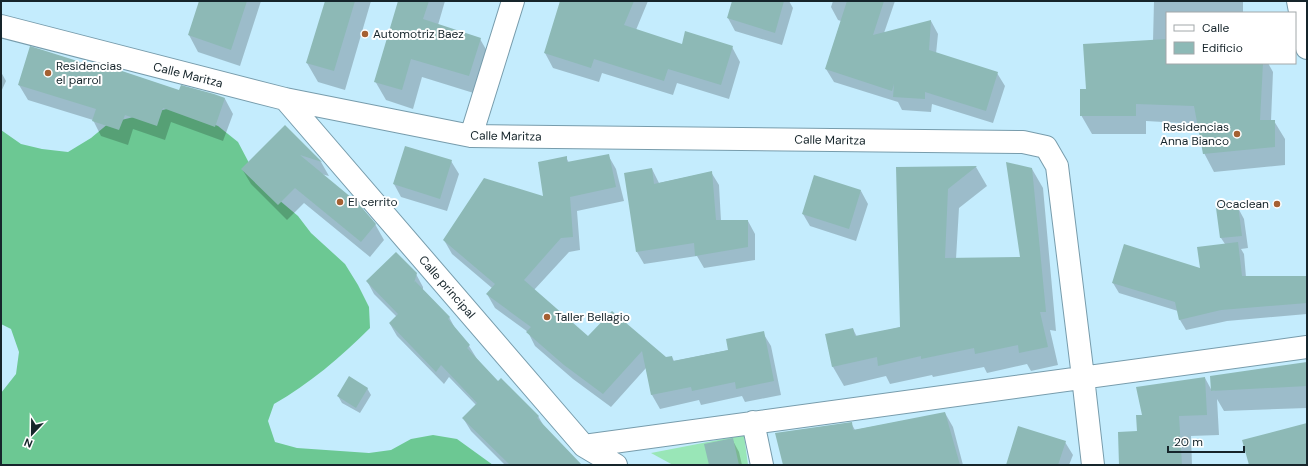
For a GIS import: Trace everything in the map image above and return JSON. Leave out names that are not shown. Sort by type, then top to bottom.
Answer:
[{"type":"street","points":[[471,136],[513,1]]},
{"type":"street","points":[[1298,1],[1307,48]]},
{"type":"street","name":"Calle Maritza","points":[[1,26],[284,99],[471,136],[1023,142],[1046,147],[1057,166],[1093,465]]},
{"type":"street","name":"Calle principal","points":[[284,99],[584,446],[616,465]]},
{"type":"street","points":[[584,446],[1307,347]]},
{"type":"street","points":[[753,422],[762,465]]},
{"type":"green space","points":[[175,107],[218,126],[238,142],[260,184],[298,216],[311,233],[345,264],[369,307],[370,328],[348,349],[300,388],[274,404],[268,421],[275,442],[297,448],[369,453],[391,450],[411,439],[433,435],[457,439],[493,465],[1,465],[1,393],[16,374],[19,352],[11,329],[1,324],[1,130],[21,144],[42,149],[68,152],[91,138],[109,123]]},
{"type":"green space","points":[[744,435],[748,465],[673,465],[651,453]]},
{"type":"building","points":[[199,1],[247,1],[231,50],[188,35]]},
{"type":"building","points":[[325,1],[355,1],[334,71],[306,63]]},
{"type":"building","points":[[398,1],[429,1],[423,19],[481,38],[469,76],[411,59],[402,90],[374,82]]},
{"type":"building","points":[[560,1],[634,1],[624,25],[682,44],[685,31],[733,46],[721,85],[668,69],[664,81],[594,59],[591,68],[544,53]]},
{"type":"building","points":[[732,1],[784,1],[775,33],[727,18]]},
{"type":"building","points":[[847,1],[884,1],[873,35],[931,20],[929,50],[998,72],[986,111],[925,92],[925,99],[893,97],[894,84],[892,91],[825,69]]},
{"type":"building","points":[[1166,39],[1166,64],[1263,64],[1260,120],[1275,120],[1275,147],[1203,154],[1194,106],[1136,104],[1136,116],[1080,116],[1080,89],[1086,89],[1083,44]]},
{"type":"building","points":[[30,46],[109,71],[110,67],[179,90],[181,85],[225,98],[215,127],[163,108],[157,126],[125,115],[119,130],[92,121],[96,109],[18,85]]},
{"type":"building","points":[[285,125],[322,162],[300,155],[358,203],[376,224],[361,242],[295,188],[278,205],[241,169]]},
{"type":"building","points":[[405,146],[452,160],[440,199],[393,184]]},
{"type":"building","points":[[609,154],[616,187],[570,197],[573,237],[561,238],[524,280],[588,336],[612,311],[666,357],[672,356],[673,361],[728,350],[726,339],[764,331],[774,381],[736,389],[735,382],[692,391],[691,387],[651,395],[642,351],[603,394],[564,365],[526,332],[531,327],[486,294],[495,284],[443,240],[484,178],[543,196],[538,162],[567,156],[567,162]]},
{"type":"building","points":[[1006,162],[1032,168],[1046,312],[1040,312],[1048,347],[1019,353],[1018,345],[975,354],[974,348],[921,359],[921,356],[878,366],[877,357],[832,367],[825,334],[853,328],[855,336],[900,327],[896,167],[977,166],[948,189],[945,258],[1020,257]]},
{"type":"building","points":[[652,168],[654,184],[712,171],[716,220],[748,220],[748,247],[695,256],[694,243],[636,252],[624,173]]},
{"type":"building","points":[[814,175],[861,190],[849,229],[802,214]]},
{"type":"building","points":[[1238,205],[1242,236],[1220,238],[1216,208]]},
{"type":"building","points":[[1238,242],[1242,276],[1307,276],[1307,303],[1221,310],[1179,320],[1175,302],[1112,283],[1124,244],[1200,268],[1197,247]]},
{"type":"building","points":[[396,252],[417,273],[414,283],[415,281],[450,317],[448,319],[470,345],[467,348],[498,381],[501,378],[539,416],[537,418],[582,465],[510,465],[462,418],[477,403],[441,365],[436,372],[389,323],[398,314],[366,281]]},
{"type":"building","points":[[1307,362],[1307,386],[1211,391],[1210,376]]},
{"type":"building","points":[[349,376],[368,388],[356,408],[337,396]]},
{"type":"building","points":[[1205,377],[1207,415],[1179,416],[1182,465],[1119,465],[1118,432],[1137,431],[1136,415],[1142,415],[1136,387]]},
{"type":"building","points":[[945,412],[960,465],[783,465],[775,433],[852,422],[853,430]]},
{"type":"building","points":[[1307,423],[1307,465],[1249,465],[1242,440]]},
{"type":"building","points":[[1018,426],[1066,441],[1058,465],[1006,465]]},
{"type":"building","points":[[733,438],[739,465],[709,465],[704,444]]},
{"type":"place","name":"Automotriz Baez","points":[[365,34]]},
{"type":"place","name":"Residencias el parrol","points":[[48,73]]},
{"type":"place","name":"Residencias Anna Bianco","points":[[1237,134]]},
{"type":"place","name":"El cerrito","points":[[340,202]]},
{"type":"place","name":"Ocaclean","points":[[1277,204]]},
{"type":"place","name":"Taller Bellagio","points":[[547,317]]}]
